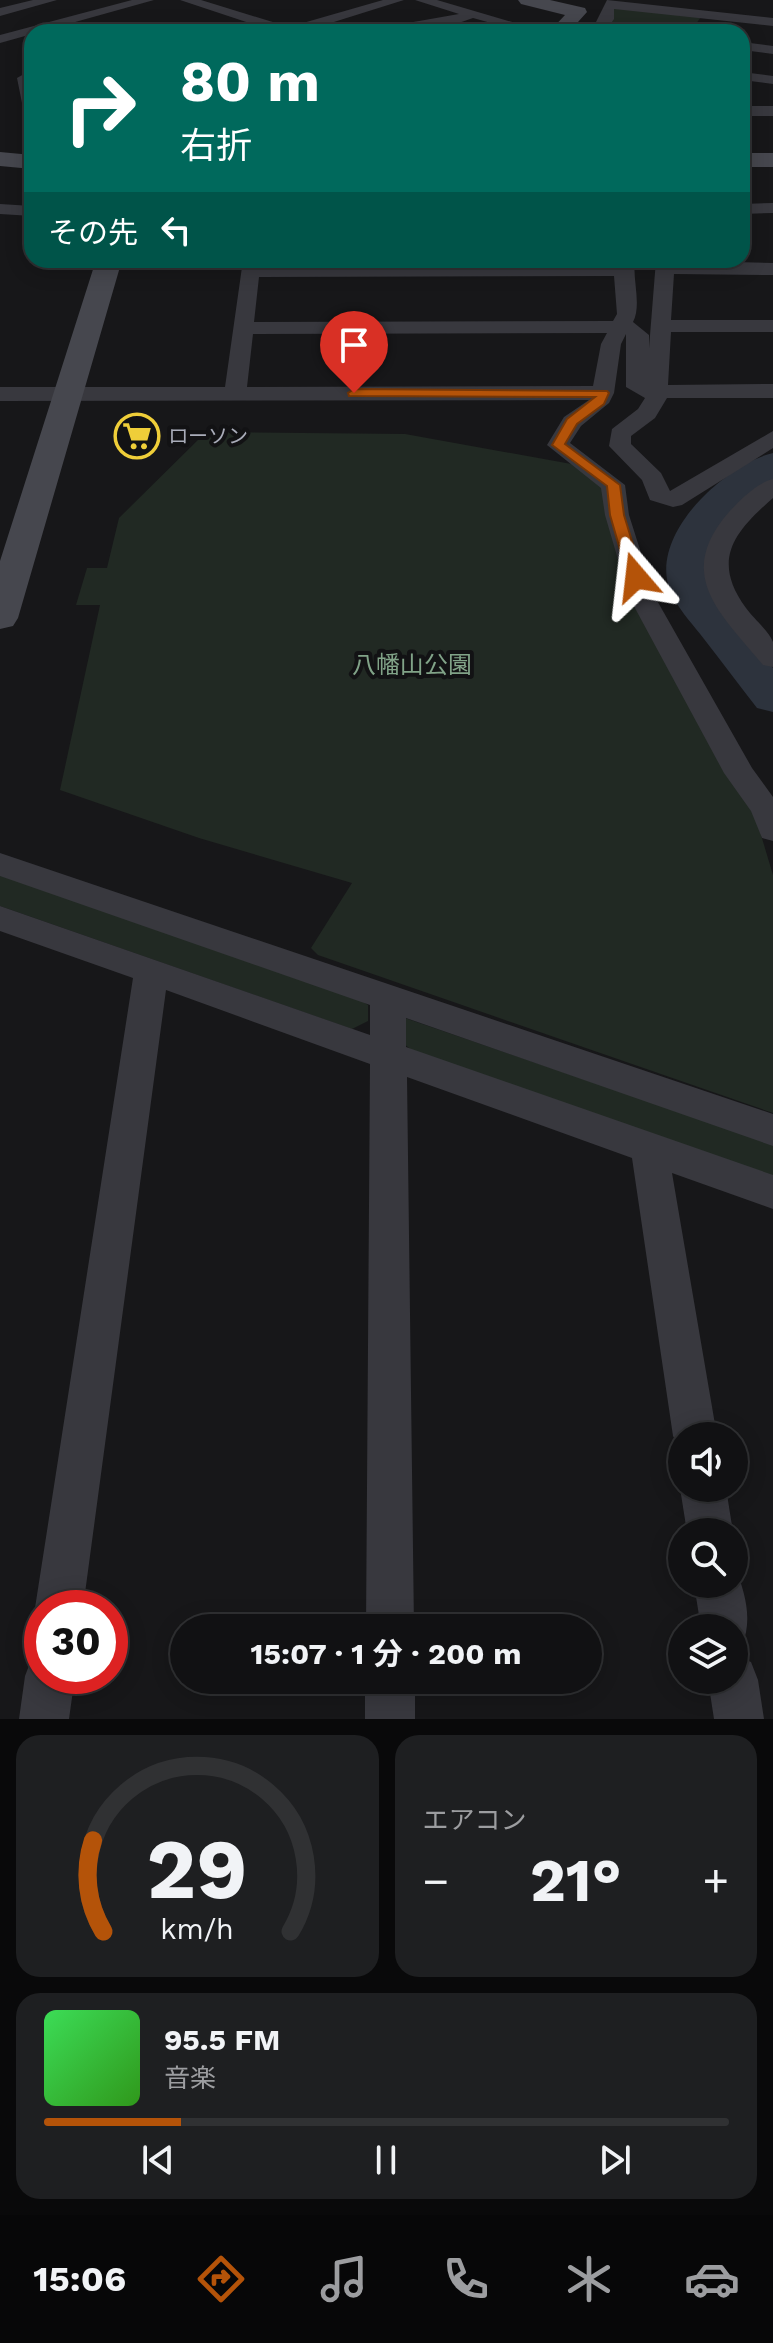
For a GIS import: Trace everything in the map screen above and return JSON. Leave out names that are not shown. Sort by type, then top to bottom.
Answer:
[{"type":"street","points":[[0,12],[50,0]]},
{"type":"street","points":[[57,24],[147,0]]},
{"type":"street","points":[[187,0],[262,24]]},
{"type":"street","points":[[314,24],[397,0]]},
{"type":"street","points":[[422,0],[509,24]]},
{"type":"street","points":[[527,0],[583,7],[567,24]]},
{"type":"street","points":[[604,24],[612,3],[773,22]]},
{"type":"street","points":[[436,24],[472,14]]},
{"type":"street","points":[[65,22],[71,24]]},
{"type":"street","points":[[0,39],[24,33]]},
{"type":"street","points":[[750,47],[773,50]]},
{"type":"street","points":[[750,77],[773,80]]},
{"type":"street","points":[[750,111],[773,111]]},
{"type":"street","points":[[0,150],[24,152]]},
{"type":"street","points":[[750,152],[773,151]]},
{"type":"street","points":[[0,159],[24,161]]},
{"type":"street","points":[[750,160],[773,160]]},
{"type":"street","points":[[750,209],[773,208]]},
{"type":"street","points":[[0,209],[24,210]]},
{"type":"street","points":[[2,606],[106,268]]},
{"type":"street","points":[[235,393],[252,268]]},
{"type":"street","points":[[625,268],[627,310],[611,344],[603,393],[599,401],[572,422],[558,445],[613,485],[617,515],[642,597],[739,773],[766,809],[773,830]]},
{"type":"street","points":[[665,268],[657,392],[651,409],[622,431],[618,441],[653,478],[656,492],[665,499],[681,497],[719,469],[773,438]]},
{"type":"street","points":[[750,268],[773,269]]},
{"type":"street","points":[[243,328],[620,326],[635,329],[639,335],[635,384],[642,389],[657,392],[773,391]]},
{"type":"street","points":[[660,326],[773,326]]},
{"type":"street","points":[[0,394],[603,393]]},
{"type":"street","points":[[773,486],[729,524],[717,545],[714,566],[717,585],[729,608],[773,659]]},
{"type":"street","points":[[0,864],[773,1130]]},
{"type":"street","points":[[0,918],[773,1192]]},
{"type":"street","points":[[62,1590],[151,972]]},
{"type":"street","points":[[388,998],[390,1614]]},
{"type":"street","points":[[653,1148],[651,1161],[693,1422]]},
{"type":"street","points":[[44,1719],[47,1694]]},
{"type":"street","points":[[390,1694],[390,1719]]},
{"type":"street","points":[[735,1694],[739,1719]]},
{"type":"green space","points":[[611,9],[701,17],[696,24],[604,24]]},
{"type":"green space","name":"八幡山公園","points":[[204,434],[405,434],[577,465],[606,485],[631,587],[752,805],[773,875],[773,1113],[318,955],[311,948],[352,883],[199,838],[60,790],[100,605],[76,605],[87,568],[107,568],[119,518]]},
{"type":"green space","points":[[0,874],[357,998],[368,1005],[368,1021],[352,1029],[0,906]]},
{"type":"green space","points":[[405,1018],[773,1144],[773,1178],[421,1057],[400,1041]]},
{"type":"waterway","points":[[773,464],[719,503],[694,535],[688,553],[688,574],[694,597],[773,698]]},
{"type":"place","name":"ローソン","points":[[137,436]]},
{"type":"route","points":[[354,393],[603,393],[599,401],[572,422],[558,445],[613,485],[617,515],[636,577]]}]
